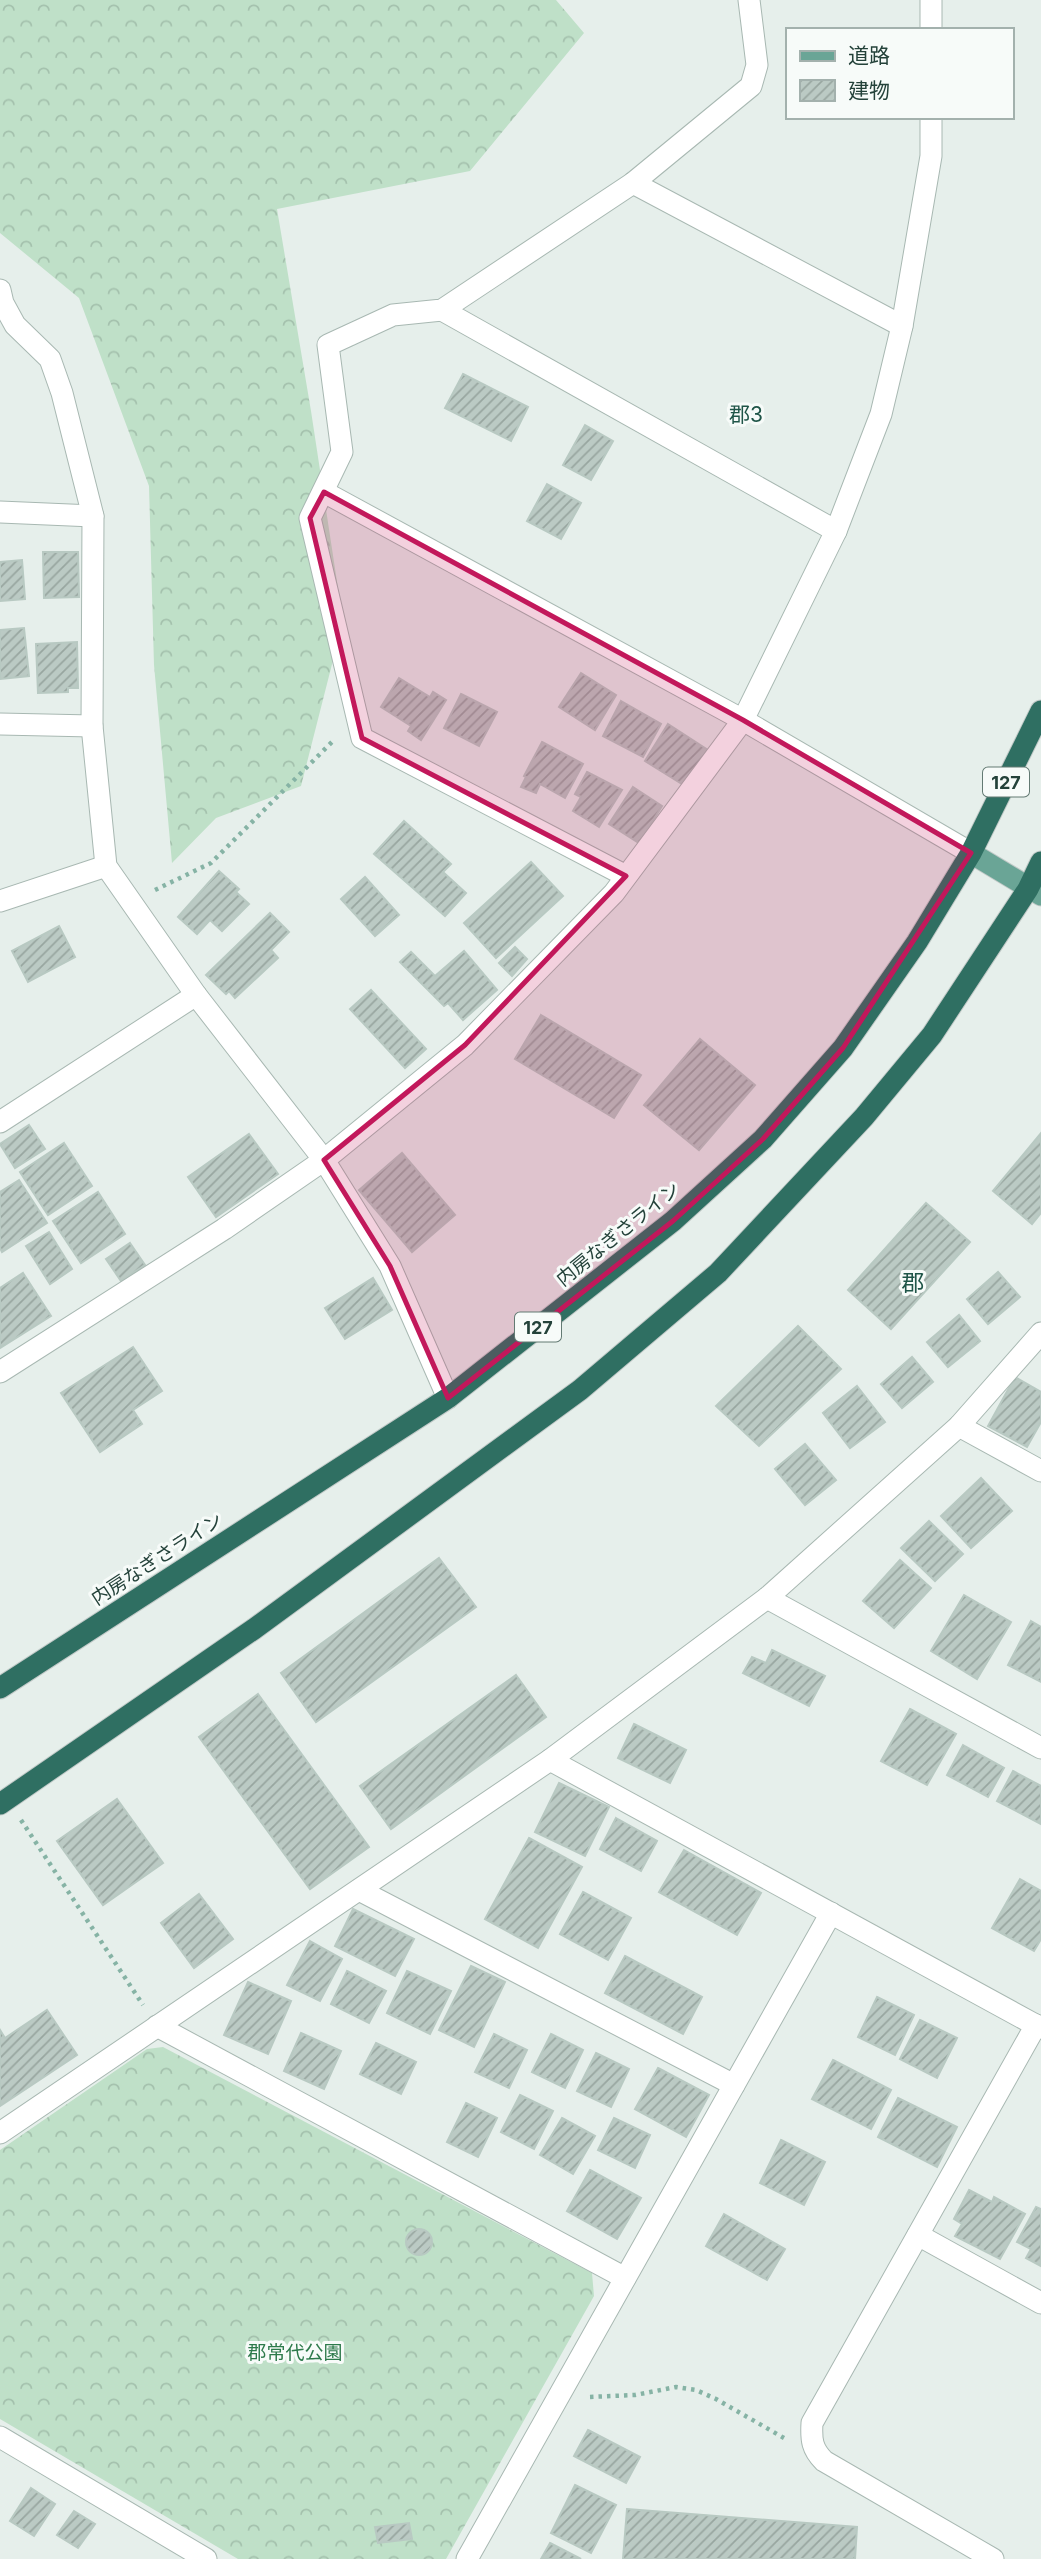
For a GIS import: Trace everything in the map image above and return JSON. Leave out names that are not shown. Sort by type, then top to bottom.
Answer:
[{"type":"highway","name":"内房なぎさライン","points":[[0,1688],[448,1398],[673,1221],[762,1139],[843,1048],[918,942],[971,853],[1041,711]]},
{"type":"highway","points":[[0,1804],[254,1629],[580,1390],[718,1273],[864,1117],[932,1035],[1035,892],[1041,862]]},
{"type":"main road","points":[[971,853],[1035,892]]},
{"type":"street","points":[[626,876],[362,738],[310,518],[342,452],[328,345],[393,315],[442,310],[633,183],[751,86],[757,65],[749,0]]},
{"type":"street","points":[[931,0],[931,28]]},
{"type":"street","points":[[0,1372],[223,1229],[324,1160],[465,1045],[614,893],[743,720],[836,531],[881,414],[902,327],[931,156],[931,119]]},
{"type":"street","points":[[633,183],[902,327]]},
{"type":"street","points":[[0,290],[3,303],[15,325],[50,359],[62,393],[93,516],[92,726],[107,866],[196,995],[324,1160],[390,1266],[448,1398]]},
{"type":"street","points":[[442,310],[836,531]]},
{"type":"street","points":[[324,492],[743,720],[971,853]]},
{"type":"street","points":[[0,512],[93,516]]},
{"type":"street","points":[[0,724],[92,726]]},
{"type":"street","points":[[0,901],[107,866]]},
{"type":"street","points":[[0,1122],[196,995]]},
{"type":"street","points":[[0,2133],[550,1760],[766,1598],[959,1426],[1041,1333]]},
{"type":"street","points":[[959,1426],[1041,1471]]},
{"type":"street","points":[[766,1598],[1041,1748]]},
{"type":"street","points":[[550,1760],[1038,2026],[812,2423],[811,2439],[815,2452],[824,2461],[993,2559]]},
{"type":"street","points":[[359,1890],[734,2085]]},
{"type":"street","points":[[467,2559],[831,1913]]},
{"type":"street","points":[[157,2026],[625,2278]]},
{"type":"street","points":[[918,2235],[1041,2303]]},
{"type":"street","points":[[0,2437],[206,2559]]},
{"type":"path","points":[[131,901],[211,863],[357,718]]},
{"type":"path","points":[[21,1820],[157,2026]]},
{"type":"path","points":[[557,2399],[635,2395],[676,2387],[696,2390],[824,2461]]},
{"type":"highlighted area","points":[[324,492],[743,720],[971,853],[843,1048],[763,1139],[673,1221],[448,1398],[390,1266],[324,1160],[465,1045],[626,876],[362,738],[310,518]]},
{"type":"green space","points":[[0,0],[556,0],[584,33],[470,171],[277,209],[343,621],[301,786],[216,818],[172,863],[154,665],[149,486],[79,298],[0,233]]},
{"type":"green space","name":"郡常代公園","points":[[163,2047],[592,2273],[594,2296],[446,2559],[238,2559],[0,2419],[0,2150],[147,2049]]},
{"type":"building","points":[[463,374],[528,407],[511,441],[445,408]]},
{"type":"building","points":[[585,425],[613,441],[591,480],[563,465]]},
{"type":"building","points":[[547,484],[581,503],[561,539],[527,521]]},
{"type":"building","points":[[43,552],[78,552],[79,597],[44,598]]},
{"type":"building","points":[[22,560],[25,599],[0,601],[0,562]]},
{"type":"building","points":[[24,628],[29,676],[0,679],[0,630]]},
{"type":"building","points":[[77,642],[78,688],[68,688],[68,692],[38,693],[36,644]]},
{"type":"building","points":[[581,673],[616,695],[595,730],[559,707]]},
{"type":"building","points":[[399,678],[430,697],[433,692],[446,700],[421,740],[408,731],[411,726],[381,707]]},
{"type":"building","points":[[461,694],[497,712],[479,746],[444,728]]},
{"type":"building","points":[[621,701],[661,724],[643,757],[603,736]]},
{"type":"building","points":[[668,724],[708,750],[685,786],[645,761]]},
{"type":"building","points":[[542,742],[583,764],[565,798],[540,784],[536,793],[521,787]]},
{"type":"building","points":[[587,772],[622,790],[599,827],[573,811],[581,797],[575,794]]},
{"type":"building","points":[[633,787],[662,806],[639,843],[609,824]]},
{"type":"building","points":[[404,821],[451,864],[443,872],[466,893],[445,916],[374,854]]},
{"type":"building","points":[[531,862],[563,896],[496,958],[464,923]]},
{"type":"building","points":[[219,871],[239,889],[236,892],[249,904],[222,931],[210,920],[197,934],[178,917]]},
{"type":"building","points":[[365,877],[399,915],[375,936],[341,899]]},
{"type":"building","points":[[270,913],[289,932],[271,950],[278,958],[235,998],[229,991],[226,994],[206,975]]},
{"type":"building","points":[[59,926],[75,957],[28,982],[12,951]]},
{"type":"building","points":[[515,947],[527,959],[512,976],[499,963]]},
{"type":"building","points":[[464,951],[497,990],[463,1020],[448,1003],[444,1006],[400,962],[411,952],[435,976]]},
{"type":"building","points":[[371,990],[426,1049],[405,1068],[350,1009]]},
{"type":"building","points":[[541,1015],[641,1075],[614,1118],[515,1059]]},
{"type":"building","points":[[700,1039],[755,1085],[699,1150],[644,1105]]},
{"type":"building","points":[[29,1125],[45,1149],[15,1168],[0,1144]]},
{"type":"building","points":[[1041,1133],[1041,1213],[1032,1224],[993,1191]]},
{"type":"building","points":[[249,1134],[278,1174],[216,1217],[188,1177]]},
{"type":"building","points":[[64,1143],[92,1186],[48,1215],[20,1172]]},
{"type":"building","points":[[402,1153],[455,1215],[412,1252],[359,1190]]},
{"type":"building","points":[[19,1180],[47,1223],[2,1252],[0,1192]]},
{"type":"building","points":[[98,1192],[125,1234],[81,1263],[53,1221]]},
{"type":"building","points":[[926,1203],[970,1242],[891,1329],[848,1290]]},
{"type":"building","points":[[49,1232],[72,1269],[50,1284],[26,1246]]},
{"type":"building","points":[[130,1243],[145,1265],[121,1281],[106,1259]]},
{"type":"building","points":[[998,1272],[1020,1297],[988,1324],[967,1299]]},
{"type":"building","points":[[23,1273],[51,1316],[0,1348],[0,1288]]},
{"type":"building","points":[[373,1278],[392,1310],[345,1339],[325,1308]]},
{"type":"building","points":[[959,1315],[980,1341],[948,1367],[927,1342]]},
{"type":"building","points":[[798,1326],[841,1369],[759,1446],[716,1406]]},
{"type":"building","points":[[133,1347],[162,1391],[133,1410],[142,1424],[100,1452],[61,1393]]},
{"type":"building","points":[[912,1357],[933,1382],[902,1408],[881,1384]]},
{"type":"building","points":[[1015,1377],[1041,1392],[1041,1422],[1027,1447],[988,1426]]},
{"type":"building","points":[[857,1386],[885,1422],[850,1448],[823,1413]]},
{"type":"building","points":[[805,1444],[836,1480],[805,1505],[775,1469]]},
{"type":"building","points":[[981,1478],[1012,1511],[971,1548],[941,1516]]},
{"type":"building","points":[[929,1521],[963,1554],[935,1581],[901,1548]]},
{"type":"building","points":[[439,1558],[476,1607],[316,1722],[281,1673]]},
{"type":"building","points":[[900,1560],[931,1588],[894,1628],[863,1601]]},
{"type":"building","points":[[964,1595],[1011,1622],[977,1679],[931,1651]]},
{"type":"building","points":[[1031,1621],[1041,1627],[1041,1682],[1008,1665]]},
{"type":"building","points":[[772,1650],[825,1676],[809,1706],[743,1673],[752,1657],[766,1663]]},
{"type":"building","points":[[516,1675],[546,1717],[391,1829],[360,1786]]},
{"type":"building","points":[[258,1694],[369,1847],[310,1889],[199,1737]]},
{"type":"building","points":[[910,1709],[956,1734],[927,1785],[881,1761]]},
{"type":"building","points":[[634,1724],[686,1750],[670,1783],[618,1758]]},
{"type":"building","points":[[963,1745],[1004,1768],[988,1797],[947,1775]]},
{"type":"building","points":[[1013,1771],[1041,1786],[1041,1824],[997,1801]]},
{"type":"building","points":[[559,1783],[609,1807],[585,1856],[535,1832]]},
{"type":"building","points":[[117,1799],[163,1863],[103,1905],[57,1841]]},
{"type":"building","points":[[616,1818],[657,1841],[641,1871],[600,1849]]},
{"type":"building","points":[[529,1838],[582,1867],[538,1948],[485,1919]]},
{"type":"building","points":[[684,1850],[761,1893],[737,1935],[659,1892]]},
{"type":"building","points":[[1020,1879],[1041,1891],[1041,1939],[1034,1951],[992,1928]]},
{"type":"building","points":[[583,1892],[631,1918],[608,1960],[560,1934]]},
{"type":"building","points":[[199,1894],[233,1939],[194,1968],[161,1923]]},
{"type":"building","points":[[353,1909],[414,1939],[395,1976],[335,1946]]},
{"type":"building","points":[[310,1941],[342,1959],[320,2001],[287,1985]]},
{"type":"building","points":[[625,1956],[702,1997],[683,2034],[605,1993]]},
{"type":"building","points":[[471,1966],[505,1982],[474,2047],[439,2030]]},
{"type":"building","points":[[347,1971],[386,1991],[369,2023],[331,2004]]},
{"type":"building","points":[[407,1971],[451,1991],[430,2034],[387,2013]]},
{"type":"building","points":[[248,1982],[291,2001],[268,2054],[224,2035]]},
{"type":"building","points":[[877,1997],[914,2015],[895,2055],[858,2037]]},
{"type":"building","points":[[47,2010],[77,2055],[0,2106],[0,2030],[5,2038]]},
{"type":"building","points":[[920,2020],[957,2038],[937,2078],[900,2059]]},
{"type":"building","points":[[301,2033],[341,2051],[324,2089],[284,2071]]},
{"type":"building","points":[[494,2034],[527,2050],[509,2088],[475,2072]]},
{"type":"building","points":[[551,2034],[583,2050],[565,2088],[532,2072]]},
{"type":"building","points":[[376,2043],[416,2062],[401,2094],[360,2074]]},
{"type":"building","points":[[596,2053],[629,2069],[611,2107],[577,2091]]},
{"type":"building","points":[[833,2060],[891,2090],[871,2129],[812,2099]]},
{"type":"building","points":[[658,2068],[709,2095],[686,2137],[635,2109]]},
{"type":"building","points":[[520,2095],[553,2111],[534,2149],[501,2132]]},
{"type":"building","points":[[898,2098],[957,2127],[937,2167],[878,2137]]},
{"type":"building","points":[[466,2103],[497,2118],[478,2157],[447,2142]]},
{"type":"building","points":[[562,2118],[595,2136],[573,2174],[540,2155]]},
{"type":"building","points":[[614,2118],[650,2135],[635,2168],[598,2150]]},
{"type":"building","points":[[781,2140],[825,2162],[804,2205],[760,2183]]},
{"type":"building","points":[[590,2170],[641,2198],[617,2239],[567,2211]]},
{"type":"building","points":[[969,2190],[992,2202],[994,2197],[1025,2214],[1000,2259],[955,2236],[962,2224],[954,2219]]},
{"type":"building","points":[[1036,2207],[1041,2209],[1041,2266],[1026,2258],[1031,2249],[1017,2242]]},
{"type":"building","points":[[724,2214],[785,2249],[767,2280],[706,2246]]},
{"type":"building","points":[[419,2229],[428,2233],[432,2242],[428,2251],[419,2255],[410,2251],[406,2242],[410,2233]]},
{"type":"building","points":[[588,2430],[640,2457],[626,2483],[574,2456]]},
{"type":"building","points":[[575,2485],[616,2505],[591,2553],[551,2533]]},
{"type":"building","points":[[31,2488],[55,2504],[34,2536],[10,2521]]},
{"type":"building","points":[[627,2509],[857,2527],[855,2559],[623,2559]]},
{"type":"building","points":[[74,2511],[95,2524],[78,2548],[57,2535]]},
{"type":"building","points":[[409,2523],[412,2539],[378,2543],[375,2527]]},
{"type":"building","points":[[550,2543],[581,2559],[541,2559]]},
{"type":"district","name":"郡3","points":[[746,414]]},
{"type":"district","name":"郡","points":[[913,1283]]}]
